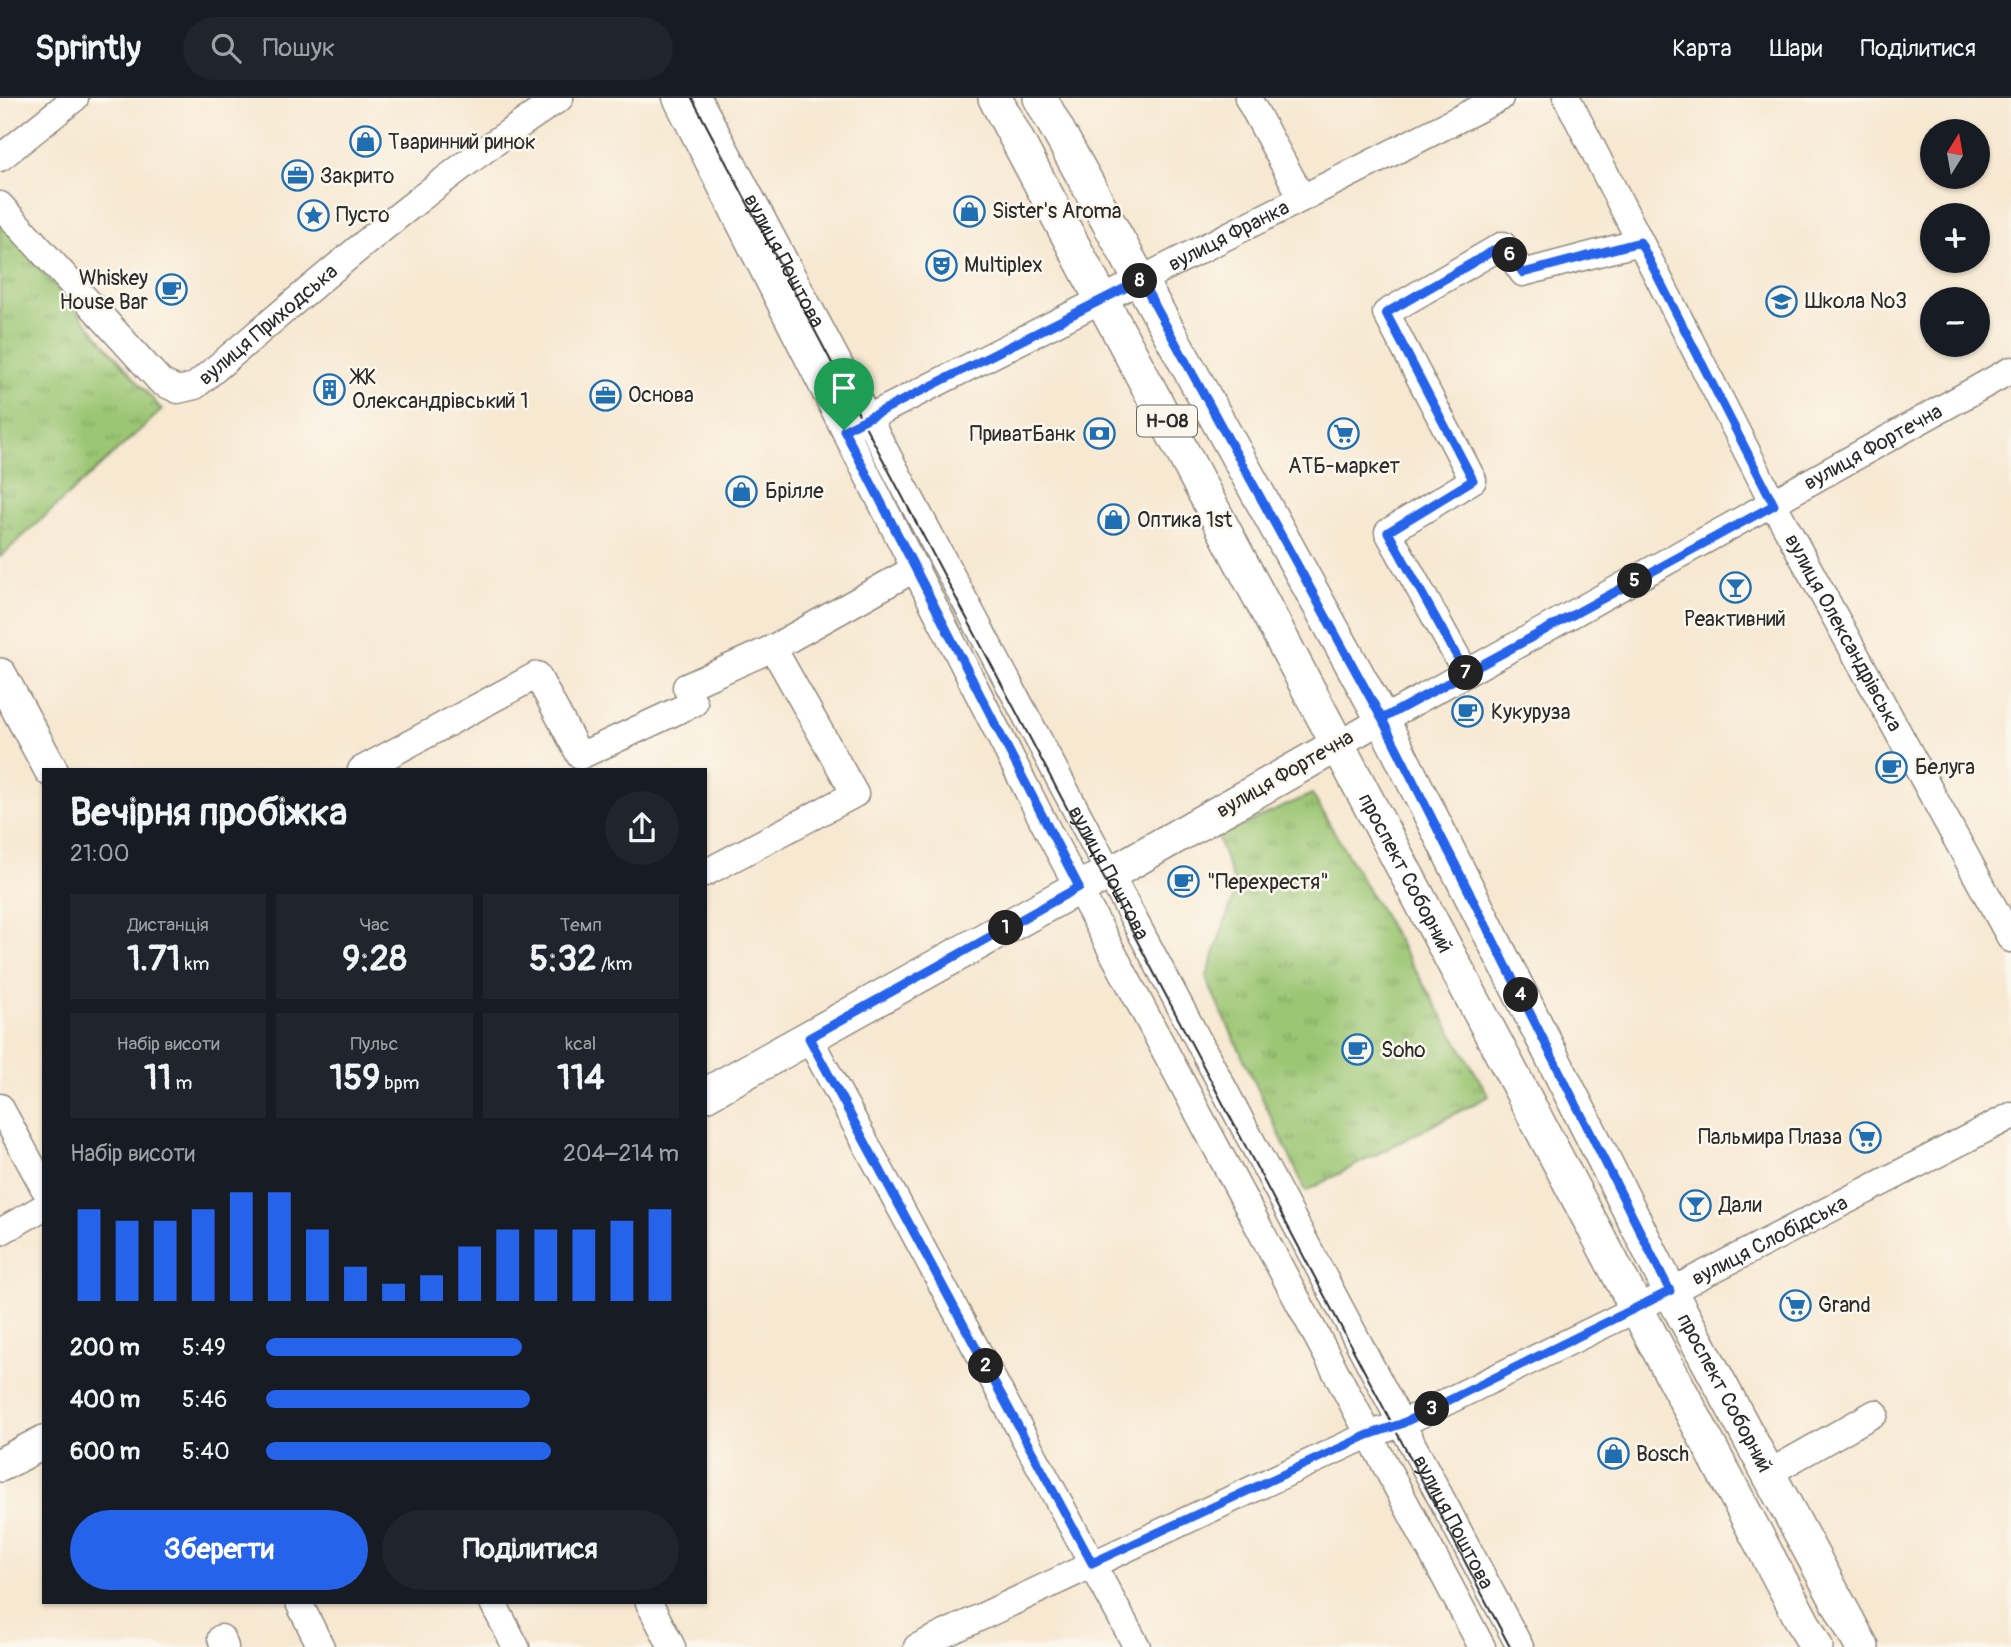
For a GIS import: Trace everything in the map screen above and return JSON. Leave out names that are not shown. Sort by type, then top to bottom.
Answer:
[{"type":"main road","name":"проспект Соборний","points":[[995,98],[1816,1647]]},
{"type":"main road","name":"проспект Соборний","points":[[1040,98],[1382,719],[1670,1291],[1862,1647]]},
{"type":"main road","points":[[0,675],[50,768]]},
{"type":"main road","name":"вулиця Фортечна","points":[[707,1094],[1079,887],[1111,874],[1339,744]]},
{"type":"main road","points":[[0,1465],[42,1443]]},
{"type":"street","points":[[0,158],[75,98]]},
{"type":"street","name":"вулиця Приходська","points":[[0,205],[161,382],[178,390],[195,386],[406,212],[519,124],[560,98]]},
{"type":"street","name":"вулиця Поштова","points":[[676,98],[1079,887],[1482,1647]]},
{"type":"street","name":"вулиця Поштова","points":[[698,98],[1521,1647]]},
{"type":"street","points":[[1248,98],[1302,198]]},
{"type":"street","name":"вулиця Франка","points":[[844,430],[1500,98]]},
{"type":"street","name":"вулиця Олександрівська","points":[[1567,98],[1774,505],[2011,939]]},
{"type":"street","points":[[1466,673],[1388,532],[1473,480],[1386,313],[1503,245],[1523,273],[1640,242]]},
{"type":"street","name":"вулиця Фортечна","points":[[1339,744],[1774,505],[2011,370]]},
{"type":"street","points":[[365,768],[537,676],[580,756],[694,703],[686,687],[773,648],[916,568]]},
{"type":"street","points":[[707,872],[855,794],[773,648]]},
{"type":"street","points":[[809,1038],[1137,1647]]},
{"type":"street","points":[[0,1107],[42,1184]]},
{"type":"street","name":"вулиця Слобідська","points":[[917,1647],[1368,1435],[1401,1424],[1638,1308],[2011,1116]]},
{"type":"street","points":[[0,1232],[42,1209]]},
{"type":"street","points":[[1769,1473],[1875,1413]]},
{"type":"street","points":[[300,1604],[321,1647]]},
{"type":"street","points":[[494,1604],[516,1647]]},
{"type":"street","points":[[650,1604],[673,1647]]},
{"type":"green space","points":[[0,222],[162,410],[0,557]]},
{"type":"green space","points":[[1312,794],[1489,1096],[1306,1191],[1206,979],[1236,889],[1217,836]]},
{"type":"tram line","points":[[692,98],[1510,1647]]},
{"type":"place","name":"Тваринний ринок","points":[[365,142]]},
{"type":"place","name":"Закрито","points":[[297,176]]},
{"type":"place","name":"Sister's Aroma","points":[[969,211]]},
{"type":"place","name":"Пусто","points":[[313,215]]},
{"type":"place","name":"Multiplex","points":[[941,265]]},
{"type":"place","name":"Whiskey House Bar","points":[[171,290]]},
{"type":"place","name":"Школа №3","points":[[1782,301]]},
{"type":"place","name":"ЖК Олександрівський 1","points":[[329,389]]},
{"type":"place","name":"Основа","points":[[605,395]]},
{"type":"place","name":"ПриватБанк","points":[[1099,434]]},
{"type":"place","name":"АТБ-маркет","points":[[1344,434]]},
{"type":"place","name":"Брілле","points":[[742,491]]},
{"type":"place","name":"Оптика 1st","points":[[1114,520]]},
{"type":"place","name":"Реактивний","points":[[1735,587]]},
{"type":"place","name":"Кукуруза","points":[[1468,712]]},
{"type":"place","name":"Белуга","points":[[1892,767]]},
{"type":"place","name":"\"Перехрестя\"","points":[[1184,882]]},
{"type":"place","name":"Soho","points":[[1358,1050]]},
{"type":"place","name":"Пальмира Плаза","points":[[1865,1137]]},
{"type":"place","name":"Дали","points":[[1696,1205]]},
{"type":"place","name":"Grand","points":[[1795,1305]]},
{"type":"place","name":"Bosch","points":[[1613,1454]]},
{"type":"route","points":[[844,430],[1079,887],[809,1038],[1092,1563],[1368,1435],[1401,1424],[1670,1291],[1382,719],[1774,505],[1640,242],[1523,273],[1503,245],[1386,313],[1473,480],[1388,532],[1466,673],[1382,719],[1141,280],[844,430]]}]
